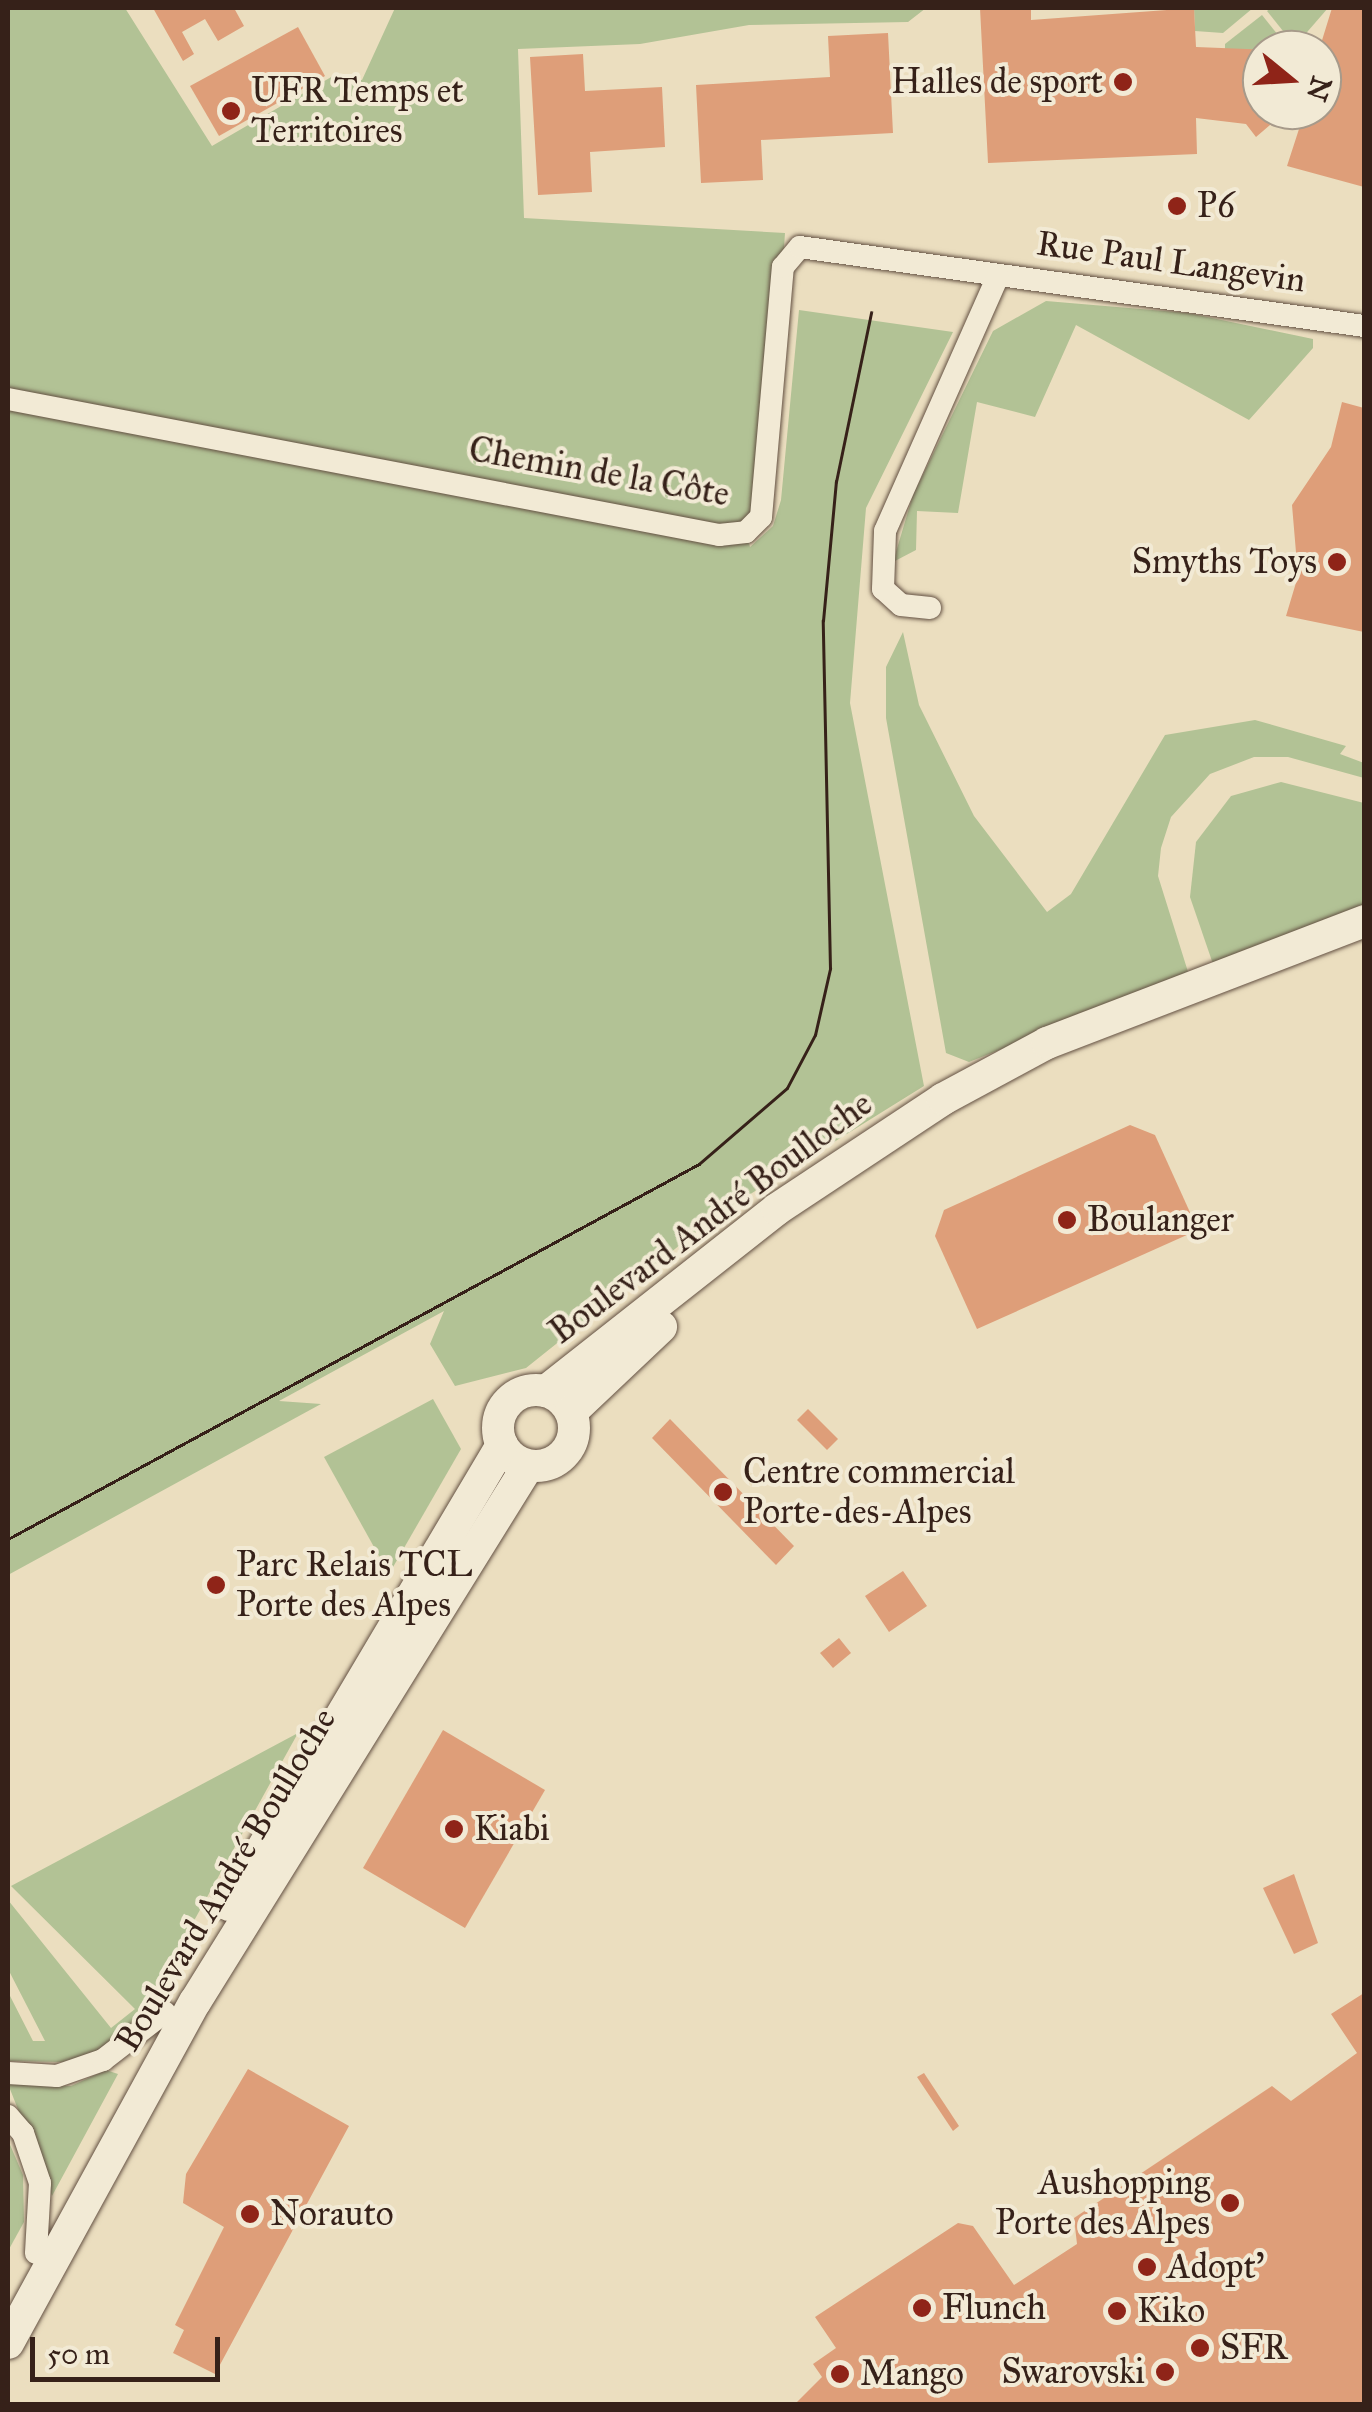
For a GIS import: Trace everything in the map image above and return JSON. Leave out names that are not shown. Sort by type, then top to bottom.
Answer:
[{"type":"main road","name":"Boulevard André Boulloche","points":[[8,2302],[164,2012],[502,1445],[506,1404],[558,1402],[832,1169],[1047,1043],[1233,979],[1364,921]]},
{"type":"main road","name":"Boulevard André Boulloche","points":[[1233,979],[1364,942]]},
{"type":"main road","name":"Boulevard André Boulloche","points":[[8,2343],[194,2002],[528,1466],[566,1453],[558,1402]]},
{"type":"main road","points":[[502,1445],[528,1466]]},
{"type":"street","name":"Chemin de la Côte","points":[[8,399],[720,536],[746,532],[762,518],[782,267],[800,247],[998,276]]},
{"type":"street","name":"Rue Paul Langevin","points":[[930,608],[902,605],[883,590],[885,530],[998,276],[1364,326]]},
{"type":"street","points":[[8,2073],[57,2076],[103,2060],[164,2012]]},
{"type":"street","points":[[8,2116],[24,2133],[40,2184],[36,2254]]},
{"type":"green space","points":[[8,8],[125,8],[212,146],[333,76],[362,80],[395,8],[926,8],[908,22],[749,25],[640,44],[518,49],[524,218],[785,233],[767,494],[746,532],[750,547],[773,526],[781,500],[799,310],[953,332],[866,508],[850,703],[924,1086],[720,1213],[526,1368],[455,1386],[430,1344],[444,1311],[279,1401],[321,1404],[8,1575]]},
{"type":"green space","points":[[1194,8],[1253,8],[1223,33],[1195,31]]},
{"type":"green space","points":[[1328,8],[1309,30],[1282,30],[1267,11]]},
{"type":"green space","points":[[1262,15],[1274,30],[1243,30]]},
{"type":"green space","points":[[1242,31],[1242,50],[1225,50],[1225,44]]},
{"type":"green space","points":[[1046,301],[1188,313],[1313,339],[1313,348],[1249,420],[1076,325],[1035,417],[977,402],[958,513],[917,511],[916,550],[893,562],[913,495],[993,331]]},
{"type":"green space","points":[[903,632],[919,705],[974,816],[1047,912],[1071,894],[1165,735],[1255,720],[1346,746],[1340,754],[1364,763],[1364,778],[1288,757],[1254,757],[1210,774],[1171,817],[1161,848],[1158,876],[1189,975],[969,1062],[946,1053],[886,718],[886,667]]},
{"type":"green space","points":[[1281,782],[1364,803],[1364,911],[1214,967],[1190,897],[1196,842],[1231,796]]},
{"type":"green space","points":[[433,1399],[461,1449],[389,1574],[324,1457]]},
{"type":"green space","points":[[298,1733],[139,2020],[105,2048],[63,2062],[8,2061],[8,1992],[33,2041],[45,2041],[8,1969],[8,1900],[111,2028],[135,2009],[11,1886]]},
{"type":"green space","points":[[106,2070],[118,2074],[52,2196],[8,2084],[71,2086]]},
{"type":"green space","points":[[8,2140],[23,2175],[24,2222],[8,2251]]},
{"type":"building","points":[[153,8],[234,8],[244,26],[218,41],[205,19],[182,32],[194,54],[183,61]]},
{"type":"building","name":"Halles de sport","points":[[980,8],[1031,8],[1031,20],[1194,8],[1196,47],[1242,49],[1242,124],[1196,118],[1197,154],[988,163]]},
{"type":"building","name":"Halles de sport","points":[[1332,8],[1364,8],[1364,187],[1287,166],[1299,130],[1342,130],[1342,30],[1325,30]]},
{"type":"building","points":[[298,27],[325,76],[219,136],[190,86]]},
{"type":"building","points":[[888,33],[893,133],[761,140],[763,180],[701,183],[696,85],[830,77],[828,36]]},
{"type":"building","points":[[583,54],[585,91],[662,87],[665,147],[590,152],[592,192],[538,195],[530,57]]},
{"type":"building","points":[[1342,402],[1364,408],[1364,632],[1286,616],[1298,576],[1292,505],[1331,447]]},
{"type":"building","name":"Boulanger","points":[[1130,1125],[1155,1135],[1198,1230],[977,1329],[935,1236],[944,1210]]},
{"type":"building","points":[[808,1409],[838,1439],[827,1450],[797,1420]]},
{"type":"building","name":"Centre commercial Porte-des-Alpes","points":[[670,1419],[794,1546],[776,1565],[652,1438]]},
{"type":"building","points":[[903,1571],[927,1606],[889,1632],[865,1596]]},
{"type":"building","points":[[839,1638],[851,1653],[833,1668],[820,1653]]},
{"type":"building","name":"Kiabi","points":[[443,1730],[545,1790],[465,1928],[363,1868]]},
{"type":"building","points":[[1294,1874],[1318,1943],[1294,1954],[1263,1888]]},
{"type":"building","name":"Aushopping Porte des Alpes","points":[[1364,1993],[1364,2404],[795,2404],[822,2377],[813,2364],[836,2348],[815,2317],[958,2223],[973,2226],[1014,2285],[1077,2244],[1074,2218],[1272,2086],[1291,2101],[1357,2053],[1331,2014]]},
{"type":"building","name":"Norauto","points":[[248,2069],[349,2126],[215,2374],[173,2353],[184,2330],[175,2325],[224,2227],[183,2203],[186,2174]]},
{"type":"building","points":[[924,2073],[959,2126],[953,2131],[917,2077]]},
{"type":"tram line","points":[[8,1539],[699,1164],[787,1088],[815,1035],[830,969],[823,621],[836,482],[871,313]]},
{"type":"place","name":"Halles de sport","points":[[1123,82]]},
{"type":"place","name":"UFR Temps et Territoires","points":[[231,111]]},
{"type":"place","name":"P6","points":[[1177,206]]},
{"type":"place","name":"Smyths Toys","points":[[1337,562]]},
{"type":"place","name":"Boulanger","points":[[1067,1220]]},
{"type":"place","name":"Centre commercial Porte-des-Alpes","points":[[723,1492]]},
{"type":"place","name":"Parc Relais TCL Porte des Alpes","points":[[216,1585]]},
{"type":"place","name":"Kiabi","points":[[454,1829]]},
{"type":"place","name":"Aushopping Porte des Alpes","points":[[1230,2203]]},
{"type":"place","name":"Norauto","points":[[250,2214]]},
{"type":"place","name":"Adopt'","points":[[1147,2267]]},
{"type":"place","name":"Flunch","points":[[922,2308]]},
{"type":"place","name":"Kiko","points":[[1117,2311]]},
{"type":"place","name":"SFR","points":[[1200,2348]]},
{"type":"place","name":"Swarovski","points":[[1165,2372]]},
{"type":"place","name":"Mango","points":[[840,2374]]}]
